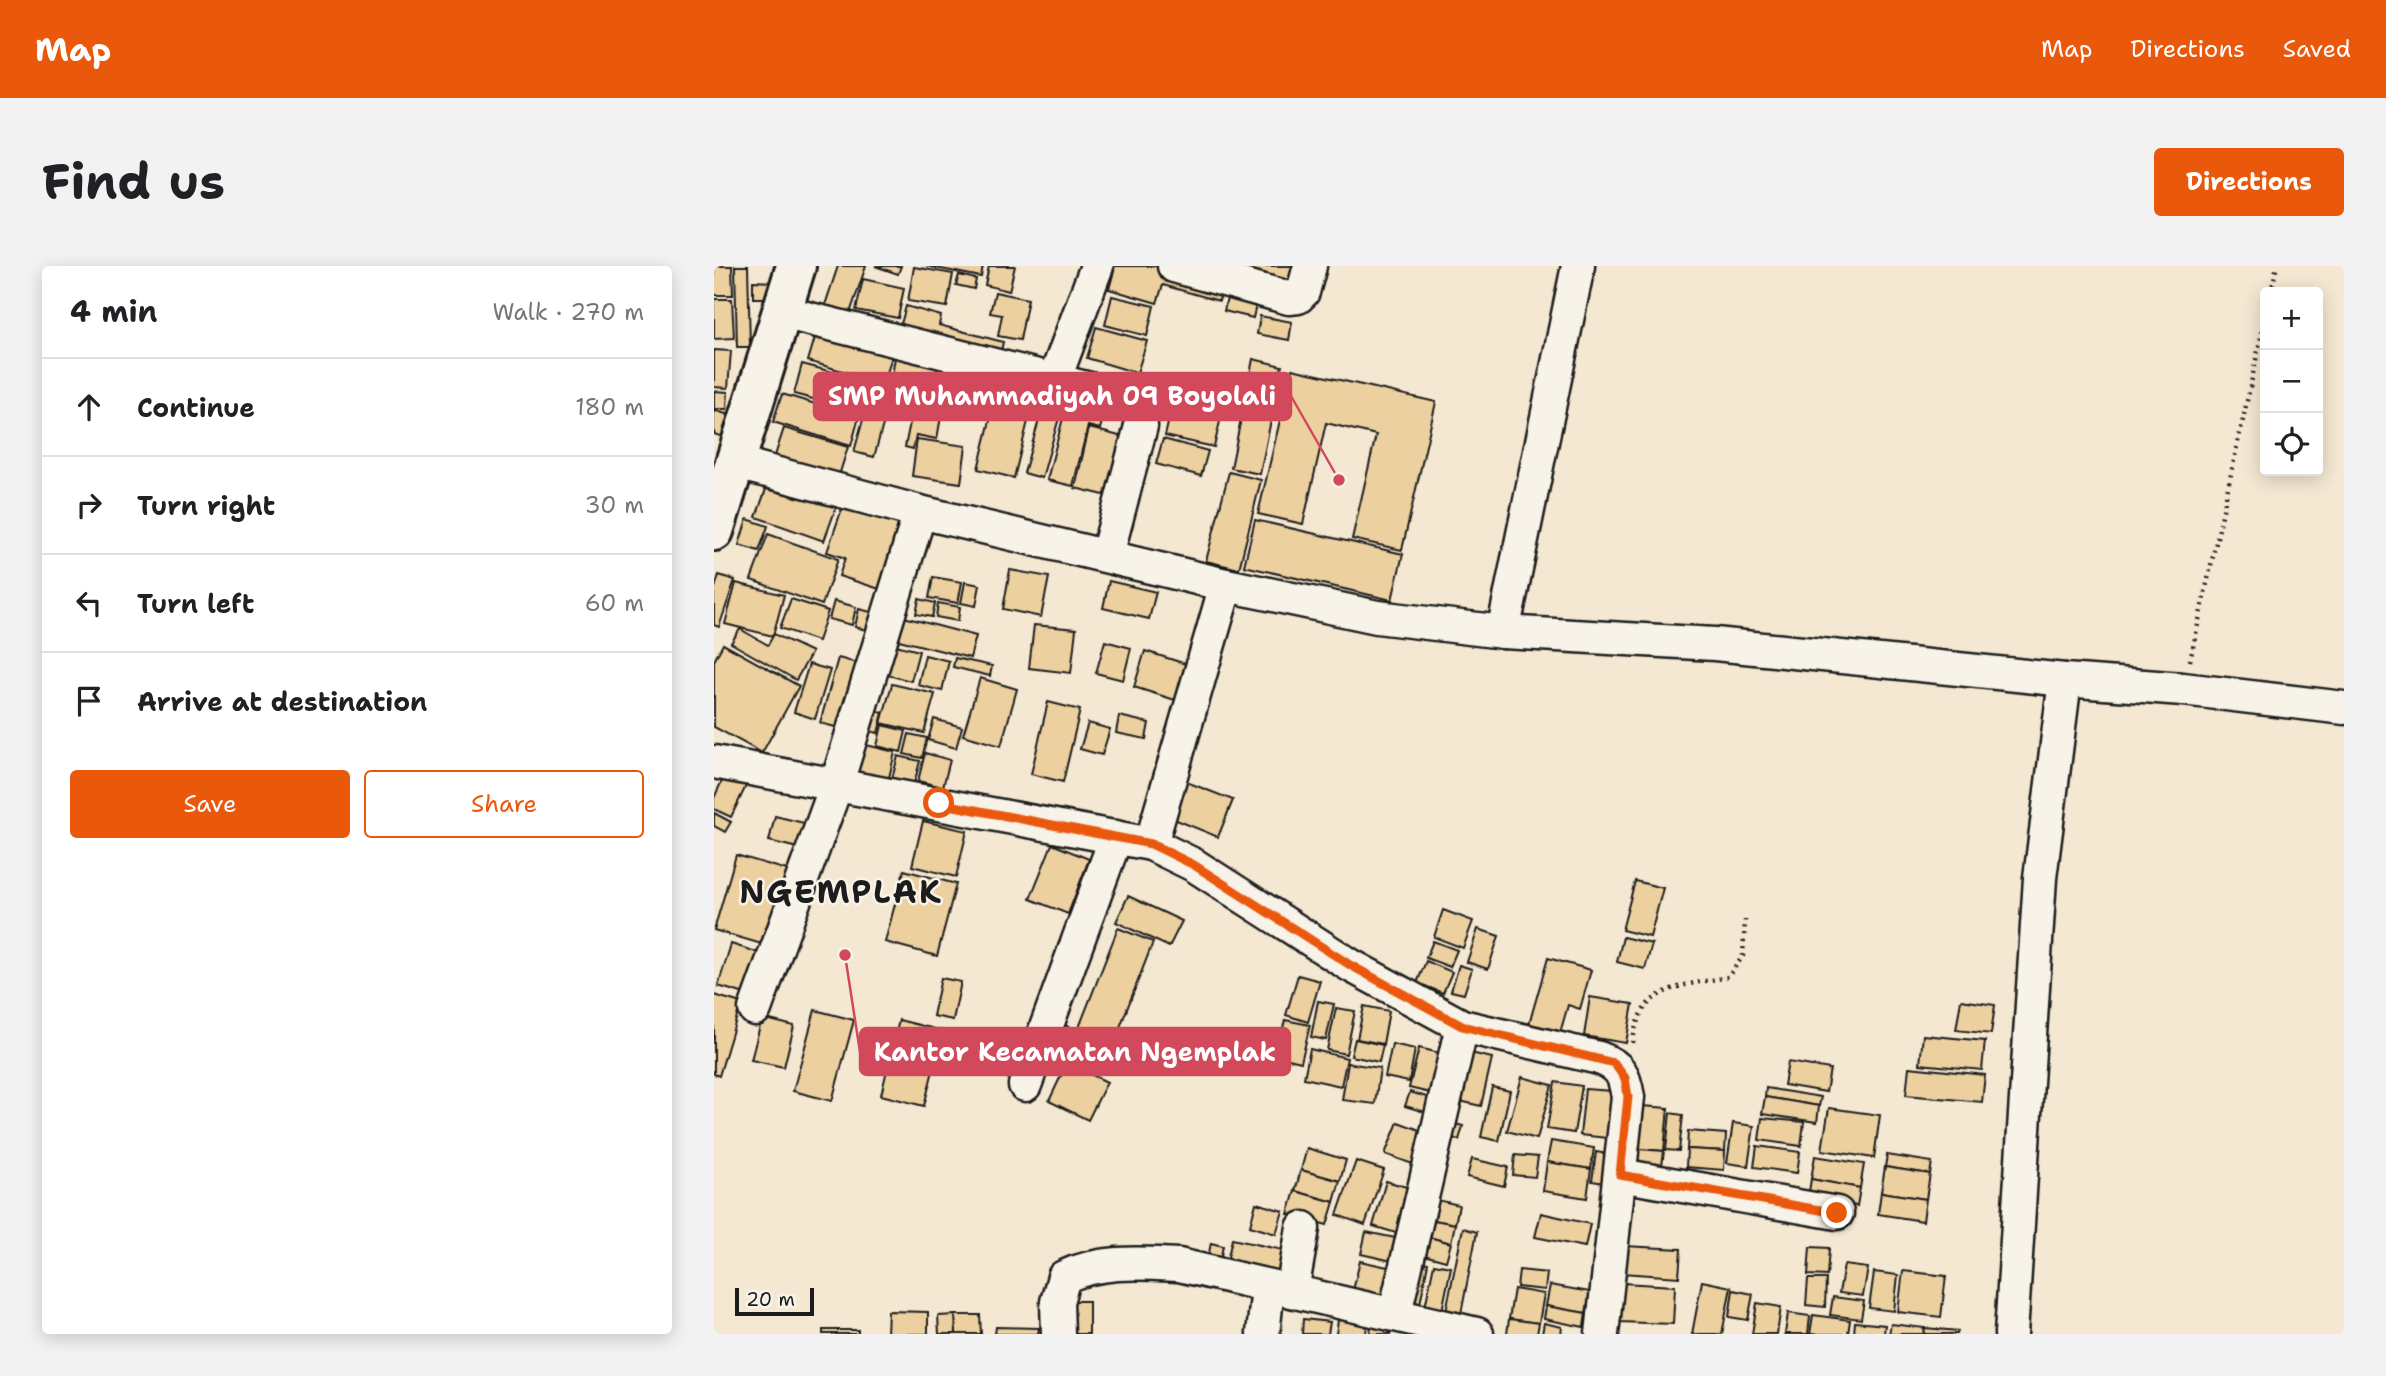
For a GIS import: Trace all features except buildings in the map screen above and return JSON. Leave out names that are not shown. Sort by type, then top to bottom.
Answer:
[{"type":"main road","points":[[714,531],[796,266]]},
{"type":"street","points":[[1054,381],[1097,266]]},
{"type":"street","points":[[1174,266],[1289,298],[1297,297],[1303,292],[1310,266]]},
{"type":"street","points":[[1503,632],[1578,266]]},
{"type":"street","points":[[782,312],[1122,397],[1132,402],[1139,410],[1141,426],[1107,555]]},
{"type":"street","points":[[737,463],[920,512],[1226,585],[1377,617],[1503,632],[1715,644],[2065,680],[2183,689],[2344,708]]},
{"type":"street","points":[[755,1009],[836,786],[920,512]]},
{"type":"street","points":[[1151,844],[1226,585]]},
{"type":"street","points":[[2011,1334],[2040,878],[2065,680]]},
{"type":"street","points":[[714,762],[1151,844],[1194,865],[1350,965],[1462,1026],[1614,1063],[1625,1078],[1628,1097],[1602,1334]]},
{"type":"street","points":[[1024,1085],[1116,837]]},
{"type":"street","points":[[1395,1313],[1462,1026]]},
{"type":"street","points":[[1620,1175],[1837,1213]]},
{"type":"street","points":[[1263,1334],[1303,1228]]},
{"type":"street","points":[[1058,1334],[1056,1302],[1064,1277],[1092,1267],[1134,1262],[1179,1265],[1477,1334]]},
{"type":"path","points":[[2272,287],[2277,266]]},
{"type":"path","points":[[2183,689],[2260,342]]},
{"type":"path","points":[[1632,1049],[1635,1026],[1644,1006],[1675,986],[1728,977],[1744,956],[1745,920]]},
{"type":"place","name":"SMP Muhammadiyah 09 Boyolali","points":[[1339,480]]},
{"type":"place","name":"Kantor Kecamatan Ngemplak","points":[[845,955]]},
{"type":"district","name":"NGEMPLAK","points":[[841,891]]},
{"type":"route","points":[[939,803],[1151,844],[1194,865],[1350,965],[1426,1004],[1462,1026],[1614,1063],[1625,1078],[1628,1097],[1620,1175],[1837,1213]]}]
